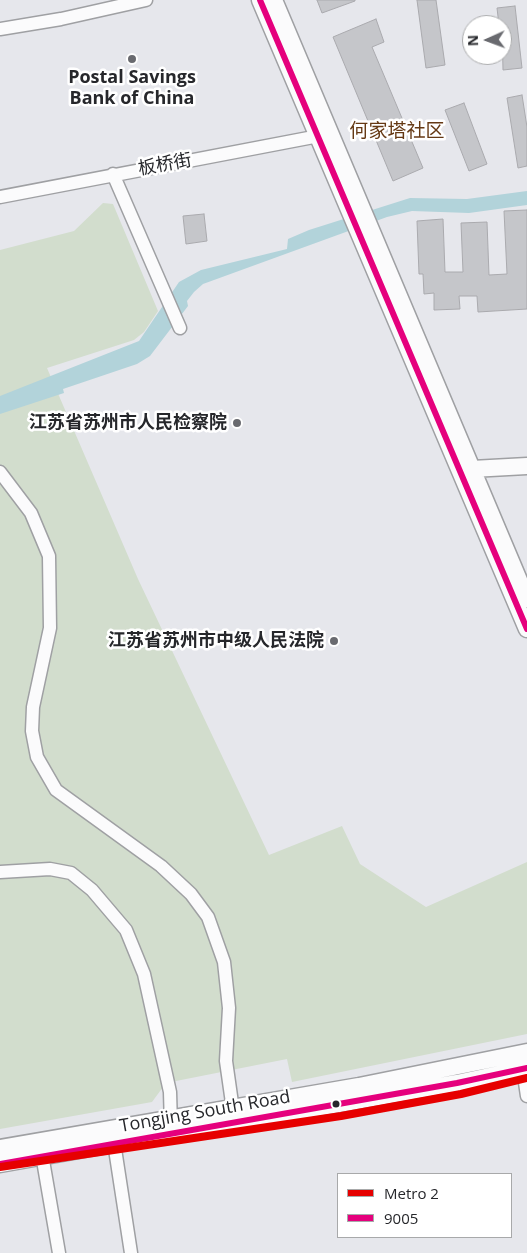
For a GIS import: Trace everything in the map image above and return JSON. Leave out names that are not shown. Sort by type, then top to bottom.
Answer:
[{"type":"main road","points":[[260,0],[323,135],[363,228],[468,477],[527,629]]},
{"type":"main road","points":[[274,0],[323,135]]},
{"type":"main road","points":[[468,477],[527,466]]},
{"type":"main road","points":[[468,477],[527,476]]},
{"type":"main road","points":[[468,477],[527,599]]},
{"type":"main road","name":"Tongjing South Road","points":[[234,1116],[359,1086],[527,1052]]},
{"type":"main road","name":"Tongjing South Road","points":[[0,1164],[41,1149],[525,1068]]},
{"type":"main road","name":"Tongjing South Road","points":[[0,1148],[41,1149]]},
{"type":"street","points":[[0,29],[61,19],[146,0]]},
{"type":"street","name":"板桥街","points":[[0,197],[323,135]]},
{"type":"street","points":[[113,174],[180,328]]},
{"type":"street","points":[[0,472],[31,513],[49,556],[50,628],[33,707],[32,731],[36,757],[56,790],[161,866],[190,894],[208,917],[224,962],[229,1008],[226,1061],[234,1116]]},
{"type":"street","points":[[0,872],[50,869],[70,873],[92,890],[126,930],[144,974],[170,1092],[171,1126]]},
{"type":"street","points":[[525,1068],[527,1096]]},
{"type":"street","points":[[113,1136],[132,1253]]},
{"type":"street","points":[[41,1149],[59,1253]]},
{"type":"green space","points":[[103,203],[113,204],[158,311],[144,332],[134,340],[47,368],[138,579],[269,855],[342,826],[360,864],[426,907],[527,862],[527,1034],[292,1082],[287,1059],[166,1083],[152,1102],[0,1129],[0,250],[74,231]]},
{"type":"water","points":[[527,191],[527,205],[469,213],[412,211],[387,217],[203,284],[187,301],[188,306],[150,356],[137,364],[63,389],[64,393],[0,414],[0,396],[139,341],[179,282],[201,270],[287,249],[288,239],[309,230],[410,198],[467,199]]},
{"type":"building","points":[[317,0],[355,0],[355,1],[322,13]]},
{"type":"building","points":[[417,0],[436,0],[445,65],[426,68]]},
{"type":"building","points":[[515,6],[522,68],[503,70],[503,65],[512,65],[512,15],[498,15],[497,8]]},
{"type":"building","points":[[376,19],[384,42],[372,47],[423,168],[393,181],[333,37]]},
{"type":"building","points":[[522,95],[527,127],[527,166],[518,168],[507,98]]},
{"type":"building","points":[[464,103],[487,164],[469,171],[445,110]]},
{"type":"building","points":[[527,210],[527,309],[478,312],[477,296],[459,296],[460,309],[434,310],[434,293],[424,294],[423,274],[419,274],[417,221],[443,219],[445,272],[463,272],[461,223],[487,222],[489,275],[507,274],[504,211]]},
{"type":"building","points":[[204,214],[207,241],[186,244],[183,216]]},
{"type":"metro line","name":"2","points":[[0,1167],[341,1116],[461,1094],[527,1078]]},
{"type":"transit line","name":"9005","points":[[260,0],[527,629]]},
{"type":"transit line","name":"9005","points":[[0,1164],[457,1083],[527,1068]]},
{"type":"place","name":"Postal Savings Bank of China","points":[[132,59]]},
{"type":"place","name":"江苏省苏州市人民检察院","points":[[237,423]]},
{"type":"place","name":"江苏省苏州市中级人民法院","points":[[334,641]]},
{"type":"district","name":"何家塔社区","points":[[397,132]]}]
